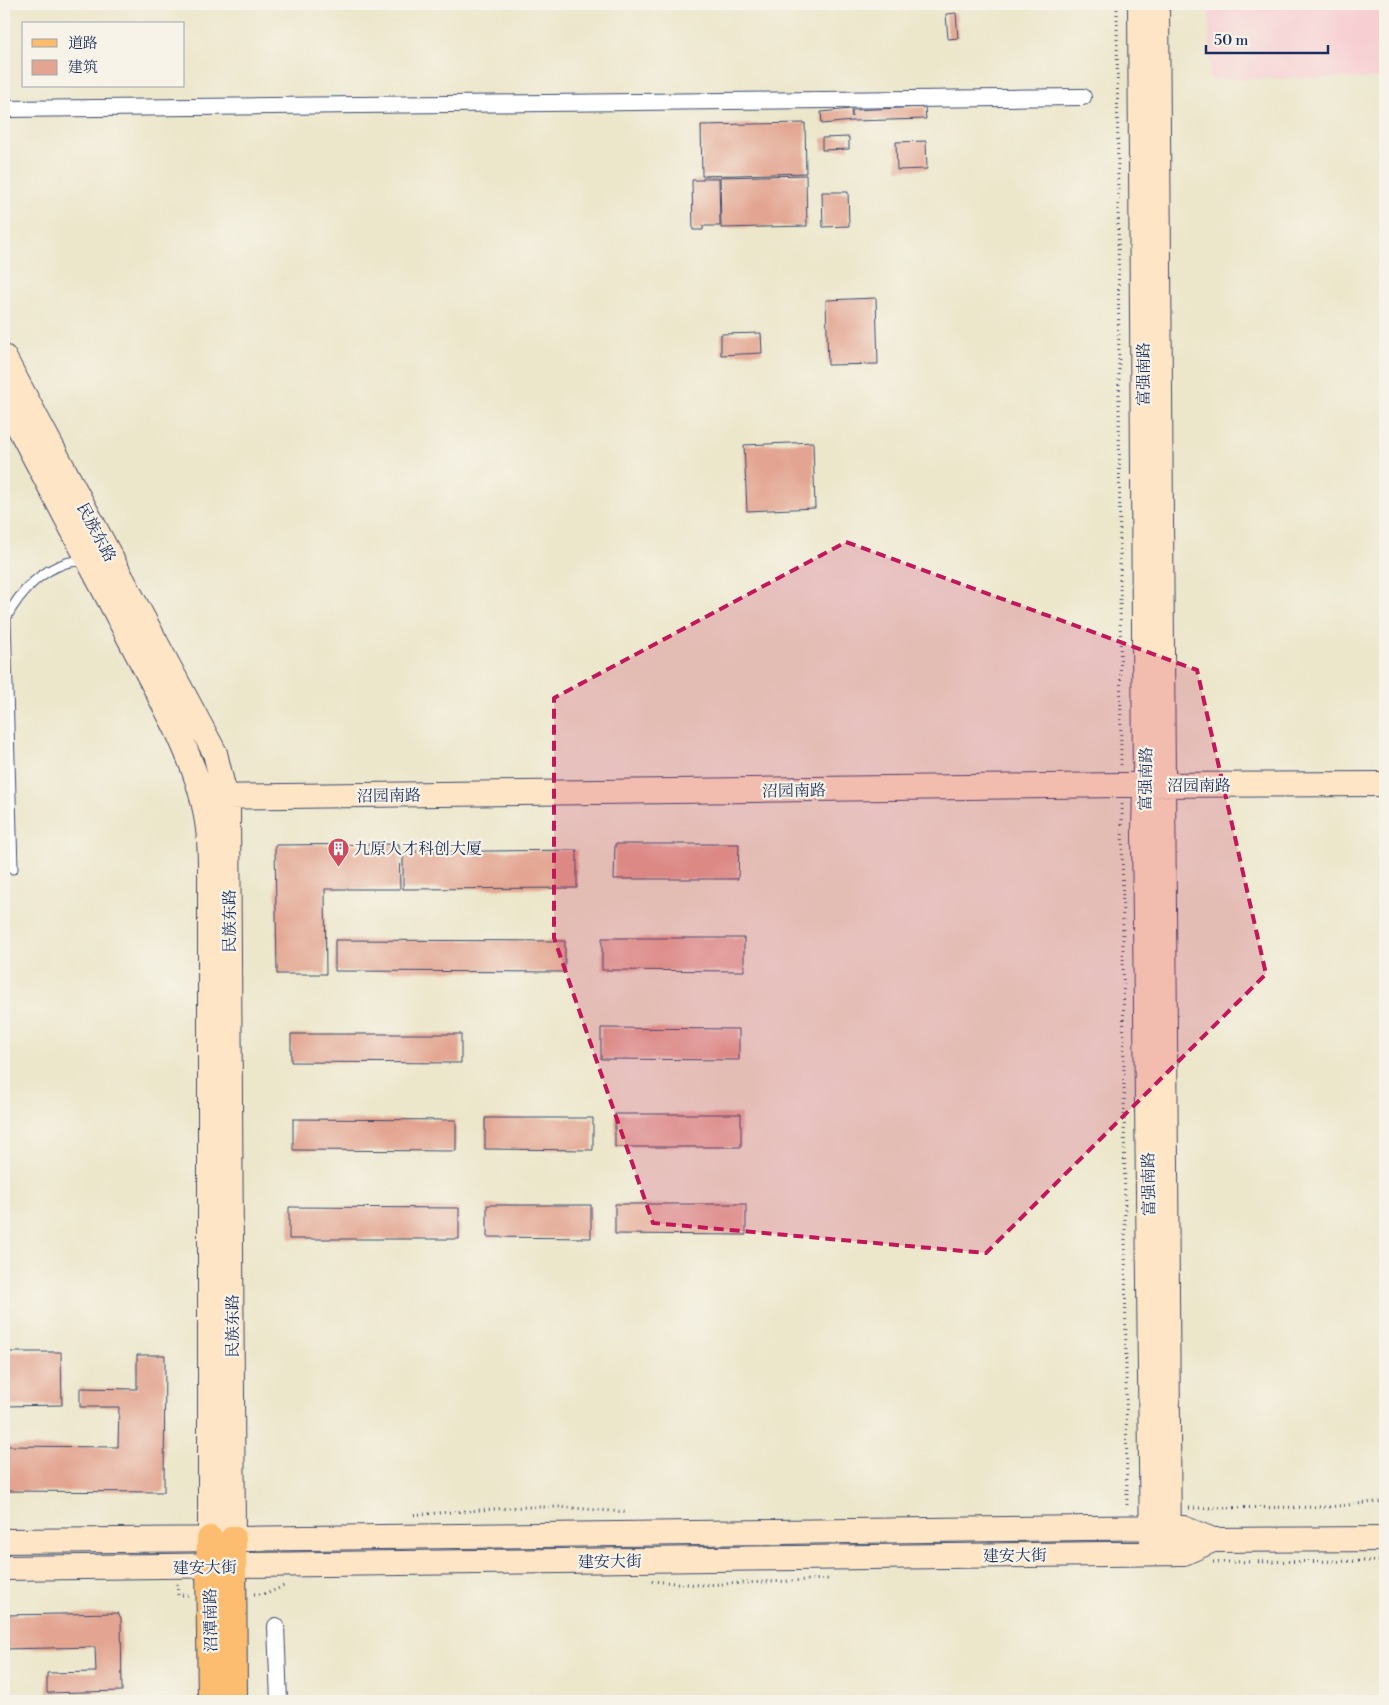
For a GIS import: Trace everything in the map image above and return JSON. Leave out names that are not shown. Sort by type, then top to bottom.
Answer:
[{"type":"main road","name":"富强南路","points":[[1140,4],[1154,785]]},
{"type":"main road","name":"富强南路","points":[[1157,4],[1154,785],[1144,832],[1160,1553]]},
{"type":"main road","name":"民族东路","points":[[4,357],[214,752],[213,797],[208,830],[210,855],[213,1539]]},
{"type":"main road","name":"民族东路","points":[[4,399],[174,724],[195,771],[213,797],[228,808],[213,1539]]},
{"type":"main road","name":"沼园南路","points":[[213,797],[1154,785],[1385,784]]},
{"type":"main road","name":"建安大街","points":[[4,1540],[1160,1528],[1183,1528],[1214,1540],[1385,1539]]},
{"type":"main road","name":"沼潭南路","points":[[211,1701],[221,1594],[221,1566],[213,1539]]},
{"type":"main road","name":"建安大街","points":[[4,1568],[1184,1553],[1214,1540]]},
{"type":"main road","name":"沼潭南路","points":[[221,1594],[234,1701]]},
{"type":"street","points":[[4,109],[1082,97]]},
{"type":"street","points":[[276,1626],[279,1701]]},
{"type":"lane","points":[[13,869],[6,618],[16,599],[38,577],[66,562],[88,560]]},
{"type":"path","points":[[171,1584],[178,1584],[178,1595],[266,1594],[288,1584]]},
{"type":"highlighted area","points":[[846,542],[1197,670],[1266,974],[986,1253],[653,1223],[554,938],[554,698]]},
{"type":"shaded area","points":[[1209,4],[1385,4],[1385,78],[1210,79]]},
{"type":"building","points":[[956,13],[958,38],[948,39],[946,14]]},
{"type":"building","points":[[925,107],[926,119],[852,121],[822,124],[821,112],[851,109],[852,117],[852,110]]},
{"type":"building","points":[[805,123],[806,173],[702,176],[701,125]]},
{"type":"building","points":[[849,137],[849,149],[822,150],[822,138]]},
{"type":"building","points":[[926,141],[927,169],[897,170],[896,142]]},
{"type":"building","points":[[806,175],[807,226],[721,228],[720,177]]},
{"type":"building","points":[[703,178],[719,178],[720,226],[703,226],[703,230],[693,230],[692,180],[703,180]]},
{"type":"building","points":[[822,192],[848,192],[849,226],[823,227]]},
{"type":"building","points":[[876,298],[878,364],[828,365],[826,300]]},
{"type":"building","points":[[761,333],[762,353],[721,355],[721,334]]},
{"type":"building","points":[[813,442],[815,508],[747,511],[744,445]]},
{"type":"building","points":[[399,844],[400,889],[325,889],[326,974],[277,974],[275,845]]},
{"type":"building","points":[[615,844],[739,844],[738,879],[614,879]]},
{"type":"building","points":[[577,850],[577,888],[403,889],[403,852]]},
{"type":"building","points":[[602,938],[744,938],[744,971],[602,970]]},
{"type":"building","points":[[335,940],[565,941],[565,972],[335,971]]},
{"type":"building","points":[[601,1028],[739,1029],[739,1060],[601,1059]]},
{"type":"building","points":[[291,1034],[461,1034],[461,1063],[291,1062]]},
{"type":"building","points":[[615,1114],[741,1114],[741,1147],[615,1147]]},
{"type":"building","points":[[485,1118],[593,1118],[593,1150],[485,1149]]},
{"type":"building","points":[[293,1119],[456,1120],[456,1151],[293,1150]]},
{"type":"building","points":[[615,1204],[746,1204],[746,1235],[615,1234]]},
{"type":"building","points":[[487,1205],[591,1205],[591,1238],[487,1237]]},
{"type":"building","points":[[289,1207],[459,1208],[459,1239],[289,1239]]},
{"type":"building","points":[[4,1352],[61,1352],[62,1405],[4,1406]]},
{"type":"building","points":[[137,1355],[165,1355],[164,1492],[4,1491],[4,1446],[118,1447],[119,1407],[80,1407],[80,1388],[137,1389]]},
{"type":"building","points":[[118,1613],[121,1618],[122,1691],[47,1693],[47,1673],[96,1672],[95,1647],[4,1649],[4,1615]]},
{"type":"place","name":"九原人才科创大厦","points":[[338,867]]}]
